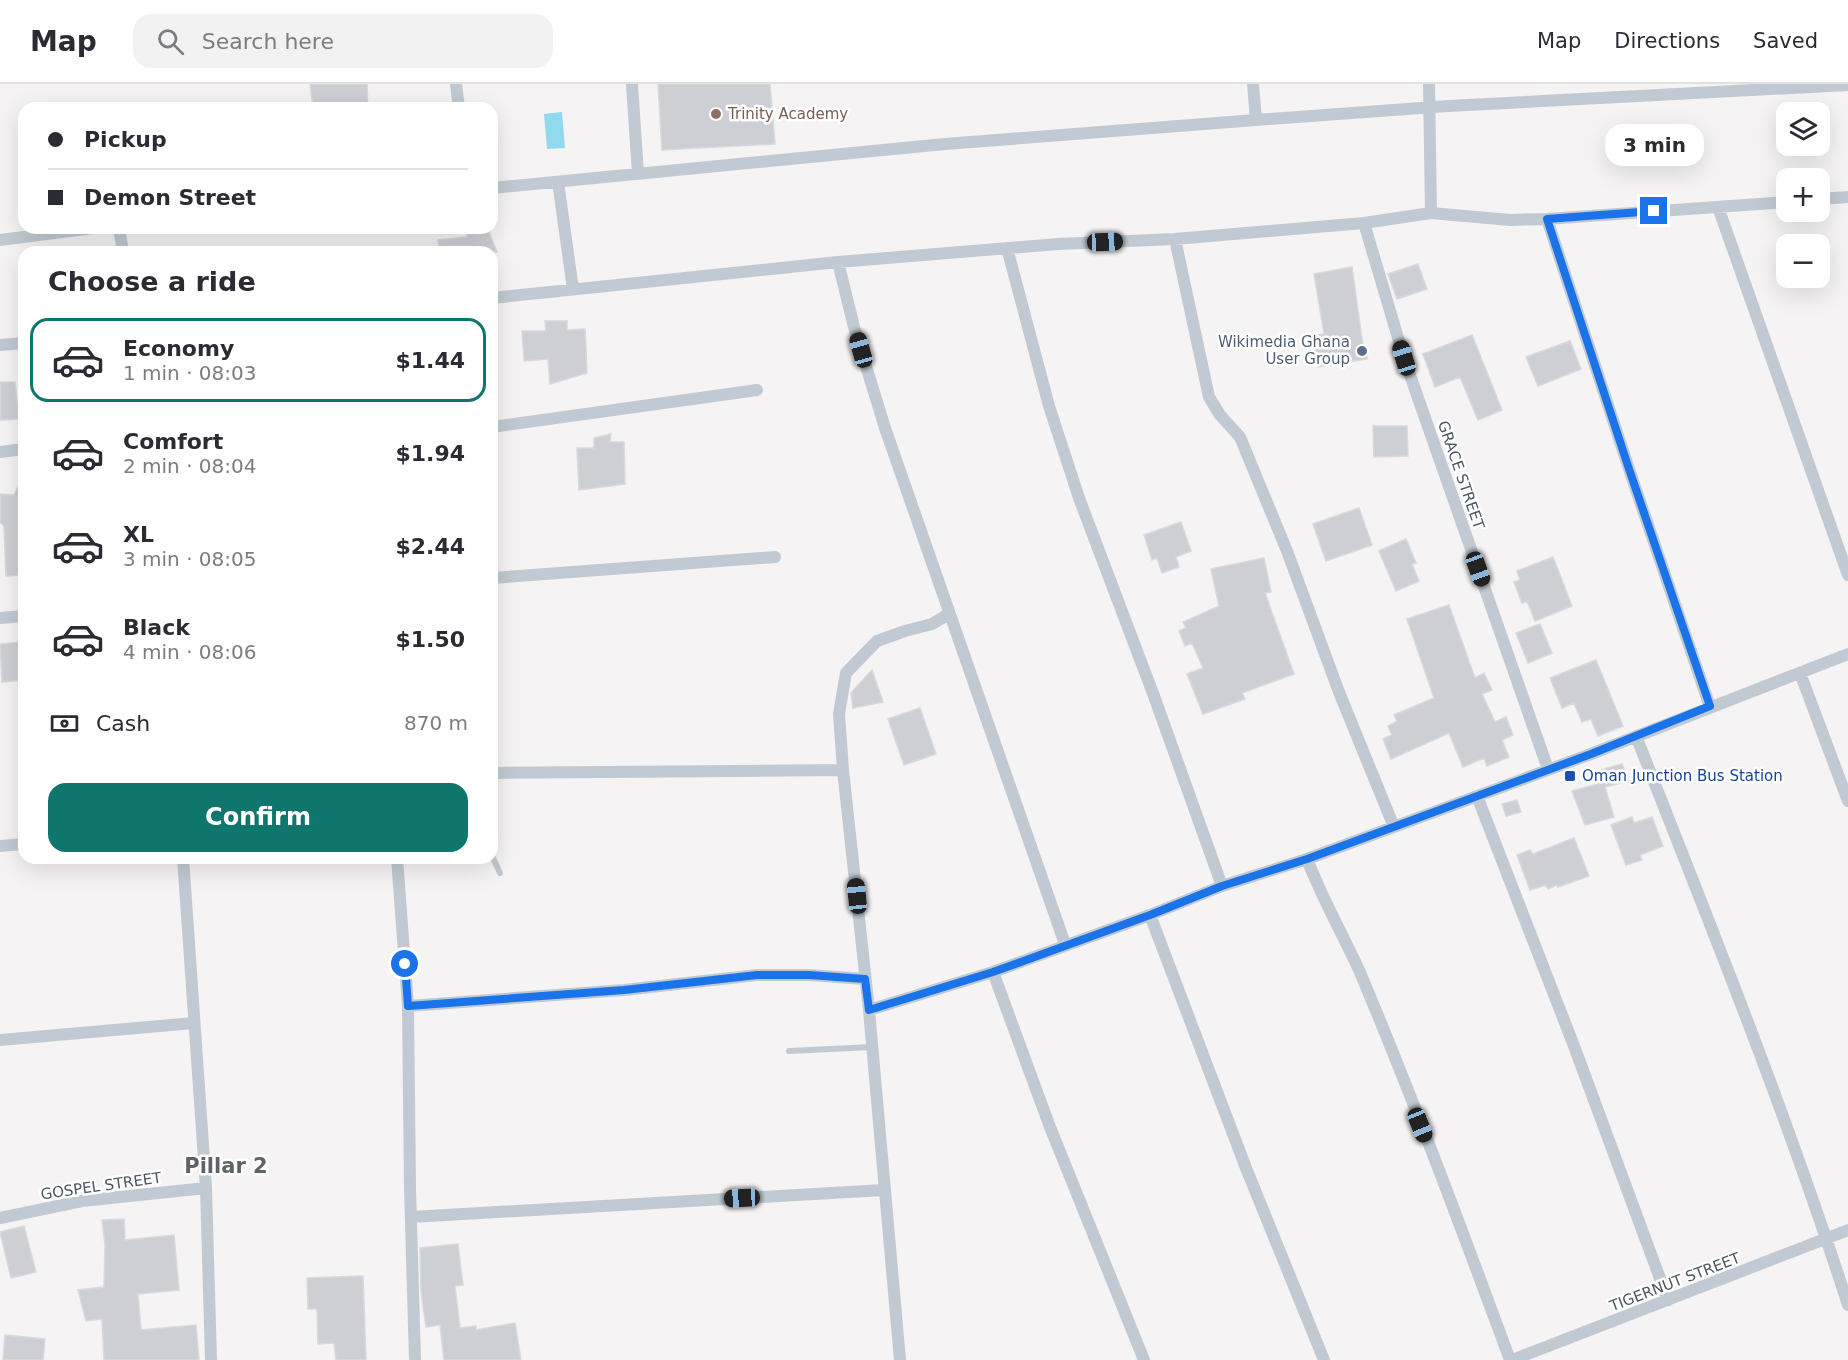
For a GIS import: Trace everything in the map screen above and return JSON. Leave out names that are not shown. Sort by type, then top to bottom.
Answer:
[{"type":"street","points":[[456,84],[458,102]]},
{"type":"street","points":[[632,84],[638,174]]},
{"type":"street","points":[[1253,84],[1256,120]]},
{"type":"street","points":[[1429,84],[1431,213]]},
{"type":"street","points":[[498,187],[945,144],[1256,120],[1672,89],[1848,85]]},
{"type":"street","points":[[558,182],[573,289]]},
{"type":"street","points":[[1830,198],[1848,197]]},
{"type":"street","points":[[498,297],[838,262],[1058,244],[1175,240],[1364,223],[1431,213],[1510,220],[1547,219],[1776,203]]},
{"type":"street","points":[[1718,207],[1848,575]]},
{"type":"street","points":[[1547,219],[1710,706]]},
{"type":"street","name":"GRACE STREET","points":[[1364,223],[1404,358],[1548,769]]},
{"type":"street","points":[[0,240],[46,234]]},
{"type":"street","points":[[1175,240],[1209,397],[1220,415],[1240,437],[1287,551],[1394,827]]},
{"type":"street","points":[[1007,248],[1049,406],[1079,498],[1154,696],[1222,886]]},
{"type":"street","points":[[838,262],[854,327],[885,428],[1065,944]]},
{"type":"street","points":[[0,345],[18,344]]},
{"type":"street","points":[[498,426],[757,390]]},
{"type":"street","points":[[0,452],[18,450]]},
{"type":"street","points":[[498,578],[775,557]]},
{"type":"street","points":[[900,1360],[869,1010],[839,714],[846,673],[878,641],[932,624],[949,614]]},
{"type":"street","points":[[0,618],[18,616]]},
{"type":"street","points":[[869,1010],[993,972],[1150,915],[1222,886],[1307,859],[1848,654]]},
{"type":"street","points":[[1800,673],[1848,801]]},
{"type":"street","points":[[1635,736],[1731,978],[1827,1239],[1848,1305]]},
{"type":"street","points":[[498,772],[843,770]]},
{"type":"street","points":[[1477,796],[1574,1046],[1668,1300]]},
{"type":"street","points":[[0,846],[18,844]]},
{"type":"street","points":[[1307,859],[1318,888],[1358,970],[1460,1225],[1511,1360]]},
{"type":"street","points":[[183,864],[206,1188],[211,1360]]},
{"type":"street","points":[[397,864],[408,1006],[415,1360]]},
{"type":"street","points":[[1150,915],[1246,1167],[1324,1360]]},
{"type":"street","points":[[993,972],[1050,1127],[1144,1360]]},
{"type":"street","points":[[408,1006],[624,990],[757,975],[809,975],[865,979]]},
{"type":"street","points":[[0,1040],[194,1023]]},
{"type":"street","name":"GOSPEL STREET","points":[[0,1218],[82,1201],[206,1188]]},
{"type":"street","points":[[411,1217],[884,1190]]},
{"type":"street","name":"TIGERNUT STREET","points":[[1511,1360],[1848,1230]]},
{"type":"lane","points":[[496,864],[501,873]]},
{"type":"lane","points":[[789,1051],[872,1047]]},
{"type":"water","points":[[562,112],[565,148],[547,149],[544,114]]},
{"type":"building","points":[[310,84],[367,84],[368,102],[312,102]]},
{"type":"building","name":"Trinity Academy","points":[[658,84],[770,84],[775,144],[662,150]]},
{"type":"building","points":[[468,234],[490,234],[495,246],[439,246],[438,240],[466,237]]},
{"type":"building","points":[[1418,264],[1427,289],[1397,299],[1388,274]]},
{"type":"building","points":[[1352,267],[1363,346],[1365,346],[1367,359],[1318,367],[1312,336],[1324,334],[1314,274]]},
{"type":"building","points":[[545,321],[567,321],[567,330],[585,329],[587,373],[550,384],[548,359],[524,361],[522,331],[546,331]]},
{"type":"building","points":[[1472,335],[1502,410],[1478,420],[1460,377],[1435,387],[1423,354]]},
{"type":"building","points":[[1570,341],[1581,369],[1538,386],[1526,357]]},
{"type":"building","points":[[0,382],[15,382],[18,419],[0,420]]},
{"type":"building","points":[[1373,426],[1407,426],[1408,456],[1374,457]]},
{"type":"building","points":[[611,434],[610,442],[624,442],[625,484],[579,490],[577,448],[594,448],[594,438]]},
{"type":"building","points":[[18,486],[18,575],[6,576],[4,526],[0,522],[0,494],[14,495]]},
{"type":"building","points":[[1359,508],[1372,545],[1326,561],[1313,524]]},
{"type":"building","points":[[1181,522],[1191,551],[1176,557],[1179,567],[1162,573],[1157,558],[1152,560],[1144,535]]},
{"type":"building","points":[[1406,539],[1416,563],[1412,564],[1419,581],[1396,591],[1379,551]]},
{"type":"building","points":[[1553,557],[1572,606],[1535,621],[1527,601],[1522,603],[1514,582],[1520,580],[1517,571]]},
{"type":"building","points":[[1264,558],[1271,592],[1265,593],[1294,674],[1242,693],[1245,699],[1203,714],[1187,674],[1203,668],[1192,643],[1185,646],[1179,631],[1186,628],[1183,622],[1219,606],[1211,569]]},
{"type":"building","points":[[1449,605],[1475,678],[1484,673],[1492,690],[1482,694],[1495,722],[1506,717],[1513,735],[1502,740],[1509,757],[1487,766],[1484,758],[1463,767],[1449,733],[1391,759],[1383,739],[1392,735],[1388,726],[1397,721],[1394,715],[1434,698],[1407,619]]},
{"type":"building","points":[[1540,624],[1552,653],[1528,663],[1516,633]]},
{"type":"building","points":[[18,642],[18,681],[2,682],[0,644]]},
{"type":"building","points":[[1596,660],[1623,726],[1598,736],[1591,719],[1582,722],[1574,703],[1562,708],[1550,678]]},
{"type":"building","points":[[872,670],[883,702],[853,708],[851,693]]},
{"type":"building","points":[[920,708],[936,754],[904,765],[888,719]]},
{"type":"building","points":[[1622,764],[1629,781],[1605,787],[1614,817],[1585,825],[1572,791],[1598,784],[1594,772]]},
{"type":"building","points":[[1517,800],[1521,812],[1506,816],[1502,804]]},
{"type":"building","points":[[1632,817],[1634,823],[1652,817],[1663,846],[1640,855],[1642,860],[1626,865],[1611,825]]},
{"type":"building","points":[[1574,838],[1589,876],[1558,887],[1557,885],[1548,889],[1546,885],[1530,890],[1517,855],[1530,850],[1533,854]]},
{"type":"building","points":[[124,1219],[125,1240],[174,1235],[179,1290],[138,1294],[141,1330],[196,1325],[199,1360],[104,1360],[102,1319],[86,1321],[78,1290],[104,1287],[105,1245],[102,1220]]},
{"type":"building","points":[[24,1226],[36,1272],[11,1278],[0,1232]]},
{"type":"building","points":[[458,1244],[463,1285],[455,1286],[460,1328],[476,1326],[476,1330],[515,1323],[521,1360],[444,1360],[440,1325],[426,1327],[421,1291],[420,1248]]},
{"type":"building","points":[[363,1276],[366,1360],[336,1360],[334,1343],[318,1344],[317,1309],[308,1309],[307,1278]]},
{"type":"building","points":[[5,1335],[45,1339],[43,1360],[3,1360]]},
{"type":"place","name":"Trinity Academy","points":[[716,114]]},
{"type":"place","name":"Wikimedia Ghana User Group","points":[[1362,351]]},
{"type":"place","name":"Oman Junction Bus Station","points":[[1570,776]]},
{"type":"district","name":"Pillar 2","points":[[226,1166]]},
{"type":"route","points":[[405,964],[408,1006],[573,995],[757,975],[809,975],[865,979],[869,1010],[993,972],[1150,915],[1222,886],[1307,859],[1591,754],[1710,706],[1547,219],[1654,211]]}]
